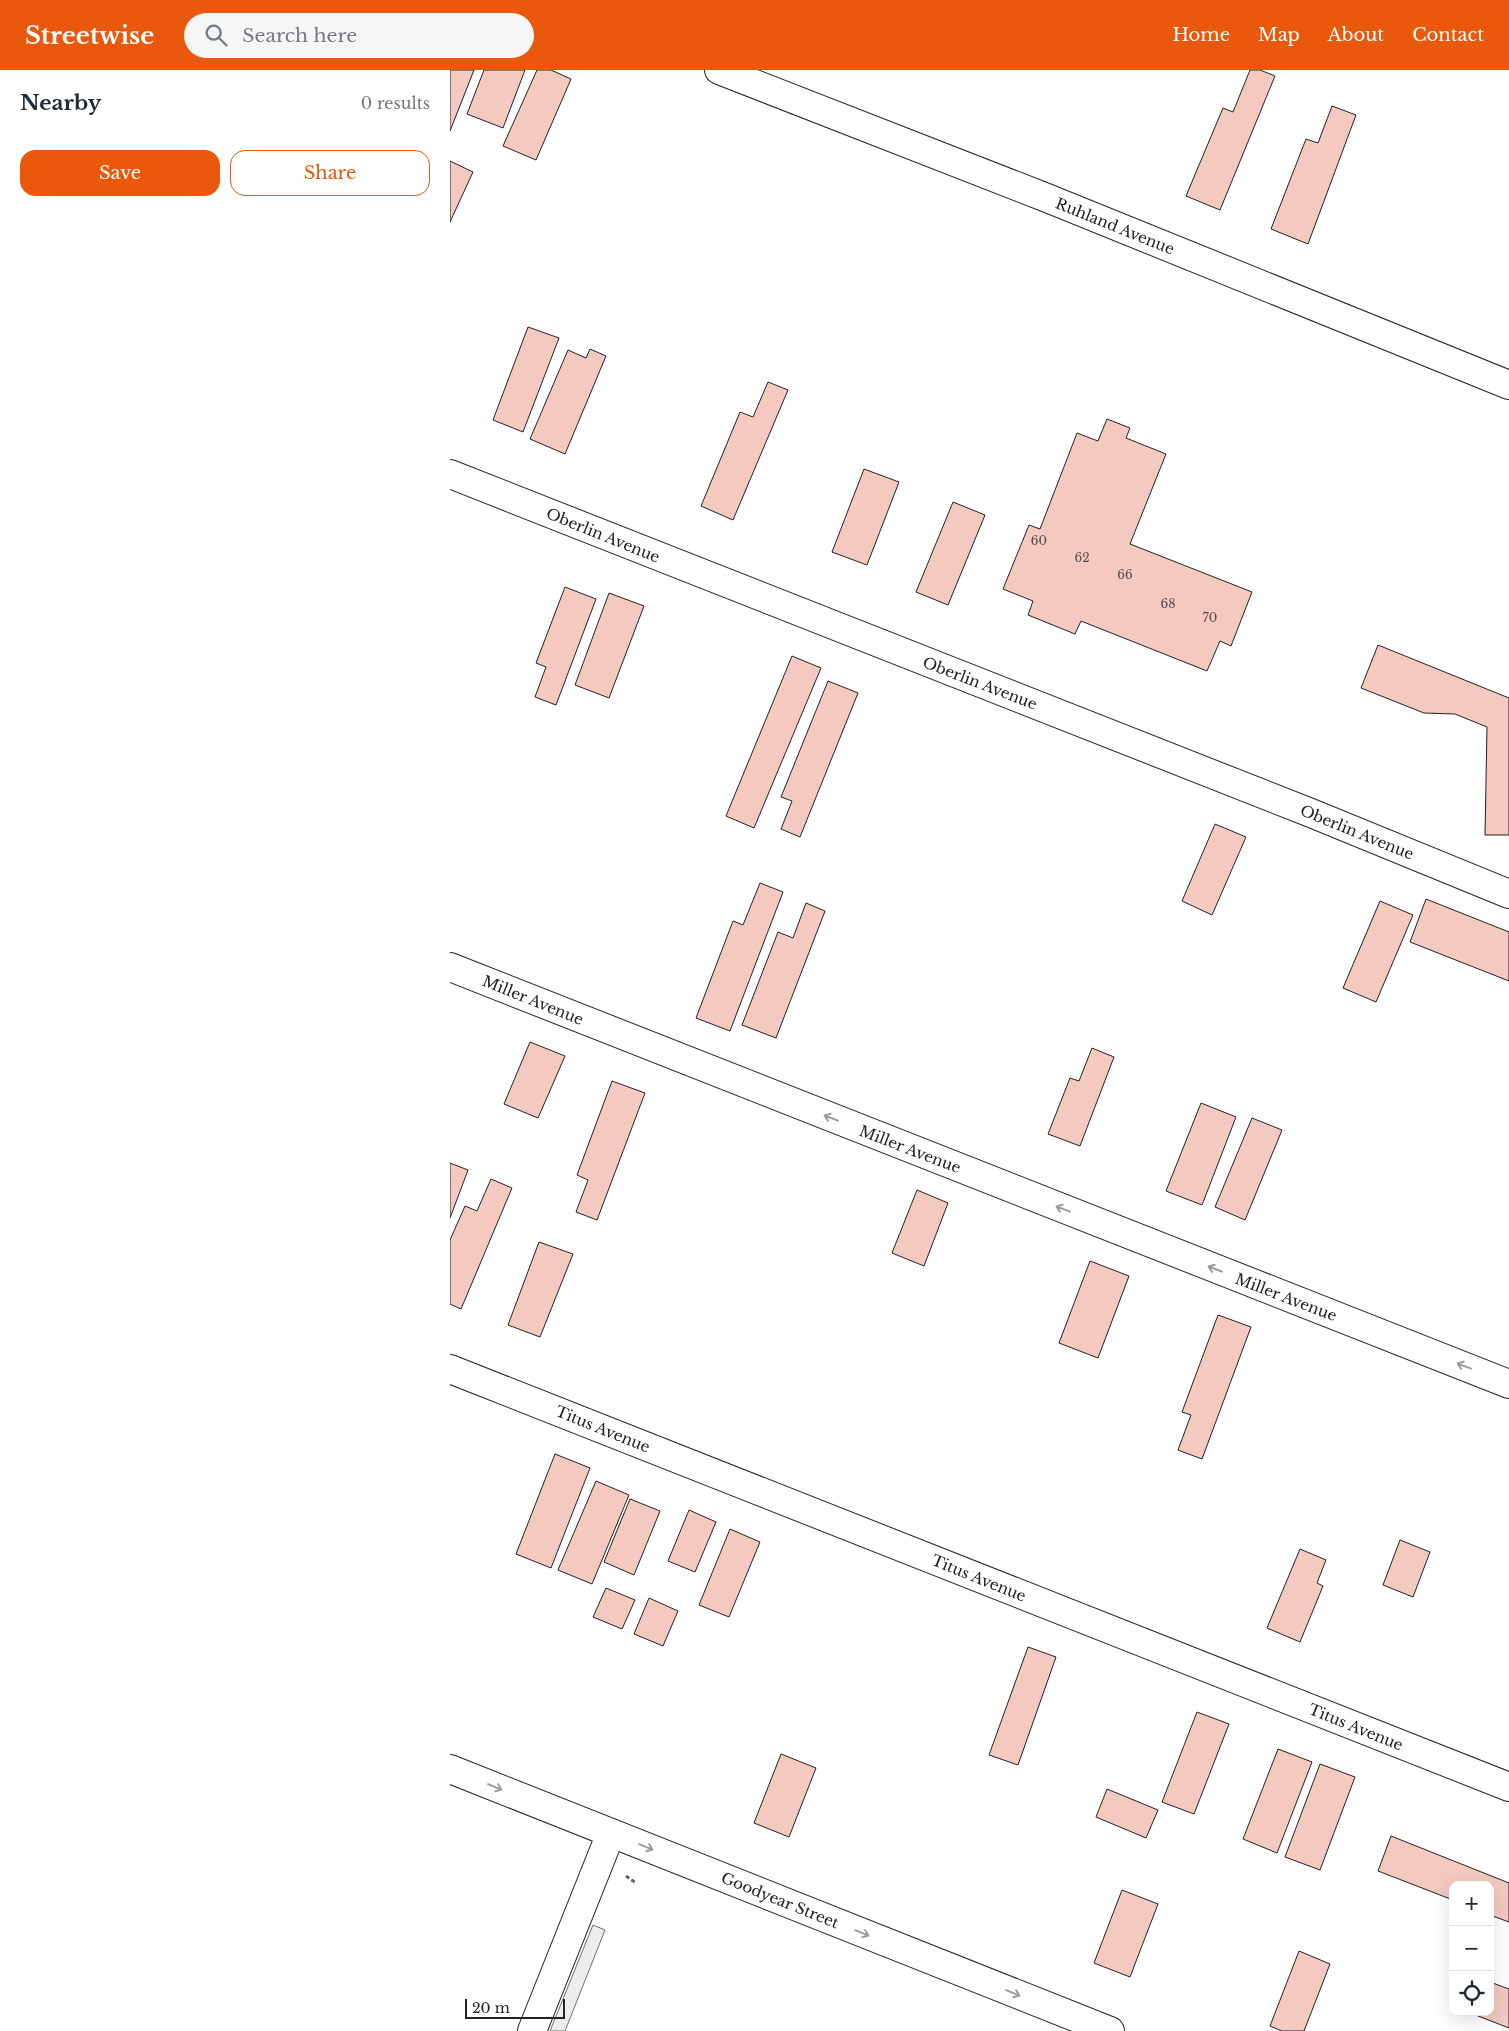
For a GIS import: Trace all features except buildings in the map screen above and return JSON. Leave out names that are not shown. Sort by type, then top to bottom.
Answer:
[{"type":"street","name":"Ruhland Avenue","points":[[719,70],[1046,198],[1509,385]]},
{"type":"street","name":"Oberlin Avenue","points":[[450,474],[1293,806],[1509,894]]},
{"type":"street","name":"Miller Avenue","points":[[450,967],[1509,1384]]},
{"type":"street","name":"Titus Avenue","points":[[450,1369],[1509,1787]]},
{"type":"street","name":"Goodyear Street","points":[[450,1769],[1110,2031]]},
{"type":"street","points":[[532,2031],[611,1833]]},
{"type":"path","points":[[624,1874],[636,1883]]},
{"type":"shaded area","points":[[593,1925],[605,1930],[565,2031],[550,2031]]}]
